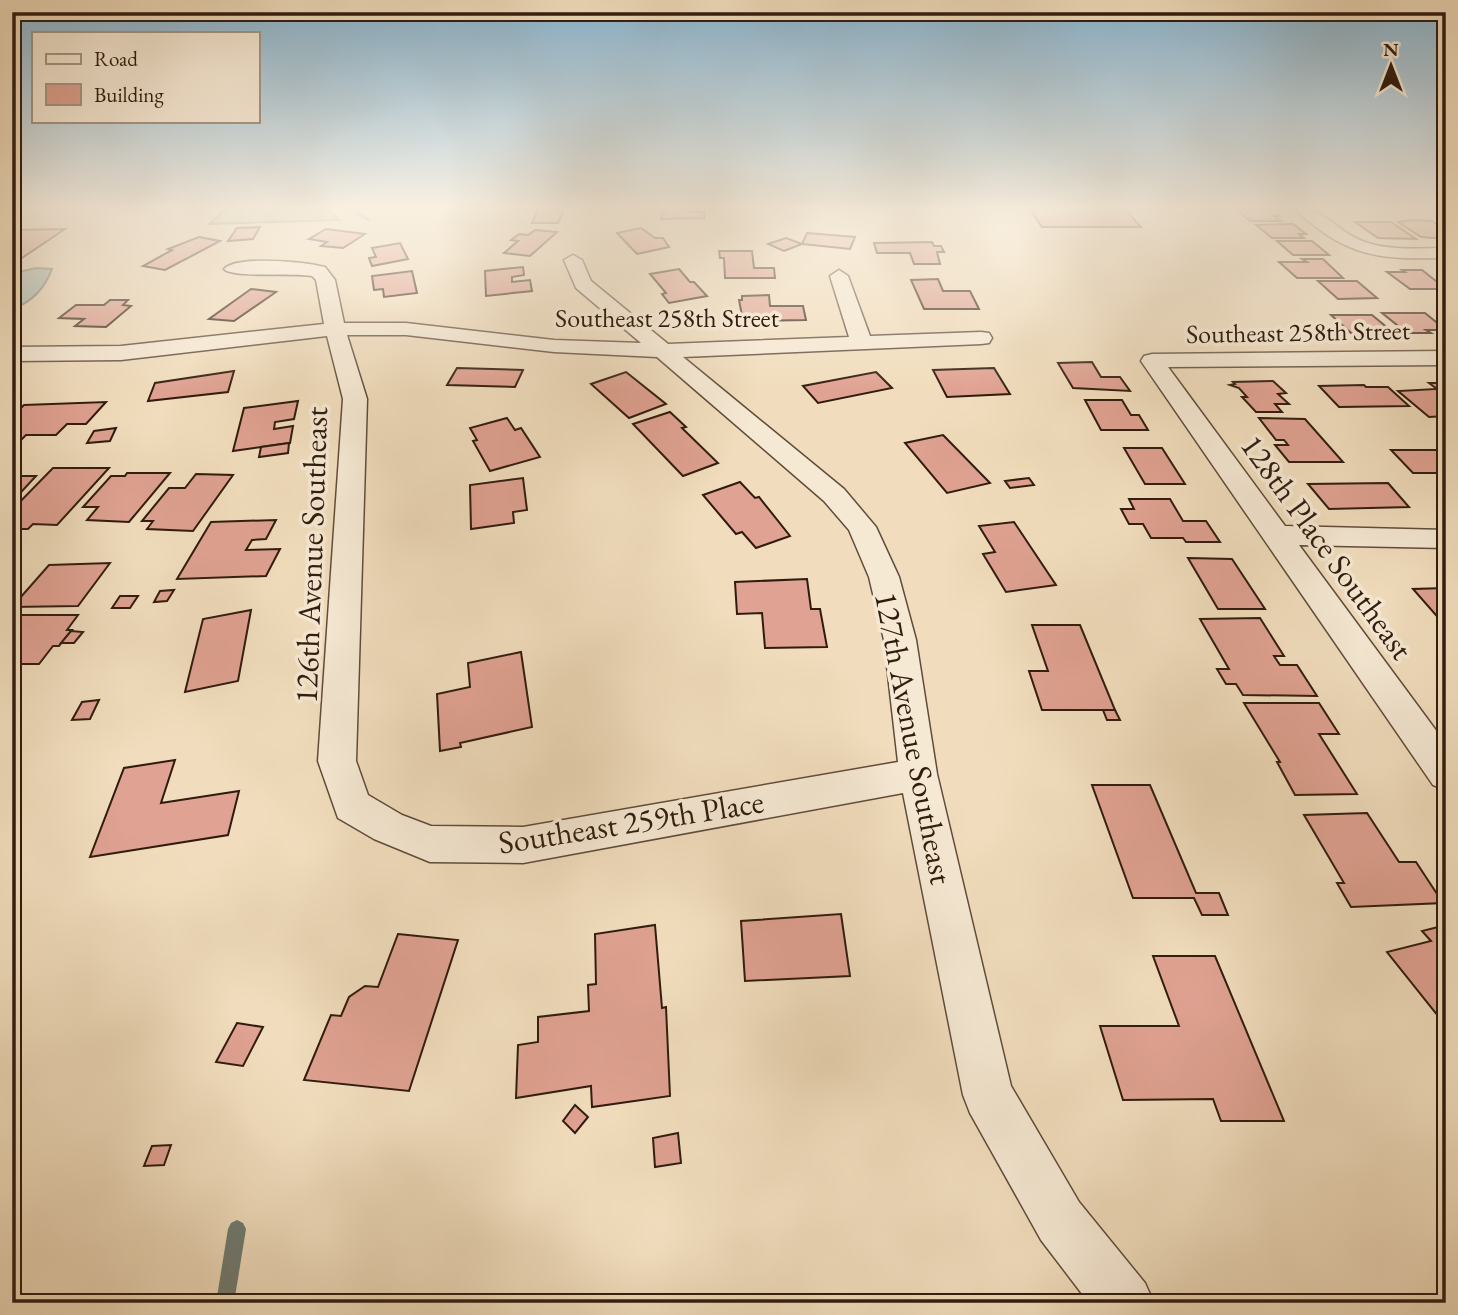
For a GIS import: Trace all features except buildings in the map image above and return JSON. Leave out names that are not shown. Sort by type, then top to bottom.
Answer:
[{"type":"street","name":"126th Avenue Southeast","points":[[308,269],[318,271],[325,280],[355,399],[337,761],[352,806]]},
{"type":"street","name":"127th Avenue Southeast","points":[[577,269],[583,284],[834,495],[862,527],[884,577],[900,640],[918,774],[988,1095],[1060,1221],[1125,1303]]},
{"type":"street","points":[[839,276],[862,345]]},
{"type":"street","name":"Southeast 258th Street","points":[[12,354],[121,353],[335,328],[406,329],[554,346],[664,351],[862,345],[981,338]]},
{"type":"street","name":"Southeast 258th Street","points":[[1152,361],[1446,358]]},
{"type":"street","name":"128th Place Southeast","points":[[1152,361],[1446,774]]},
{"type":"street","points":[[1274,535],[1446,539]]},
{"type":"street","name":"Southeast 259th Place","points":[[352,806],[388,827],[429,844],[523,845],[918,774]]},
{"type":"water","points":[[52,269],[36,294],[12,310],[12,279],[23,271]]},
{"type":"waterway","points":[[225,1303],[237,1229]]}]
